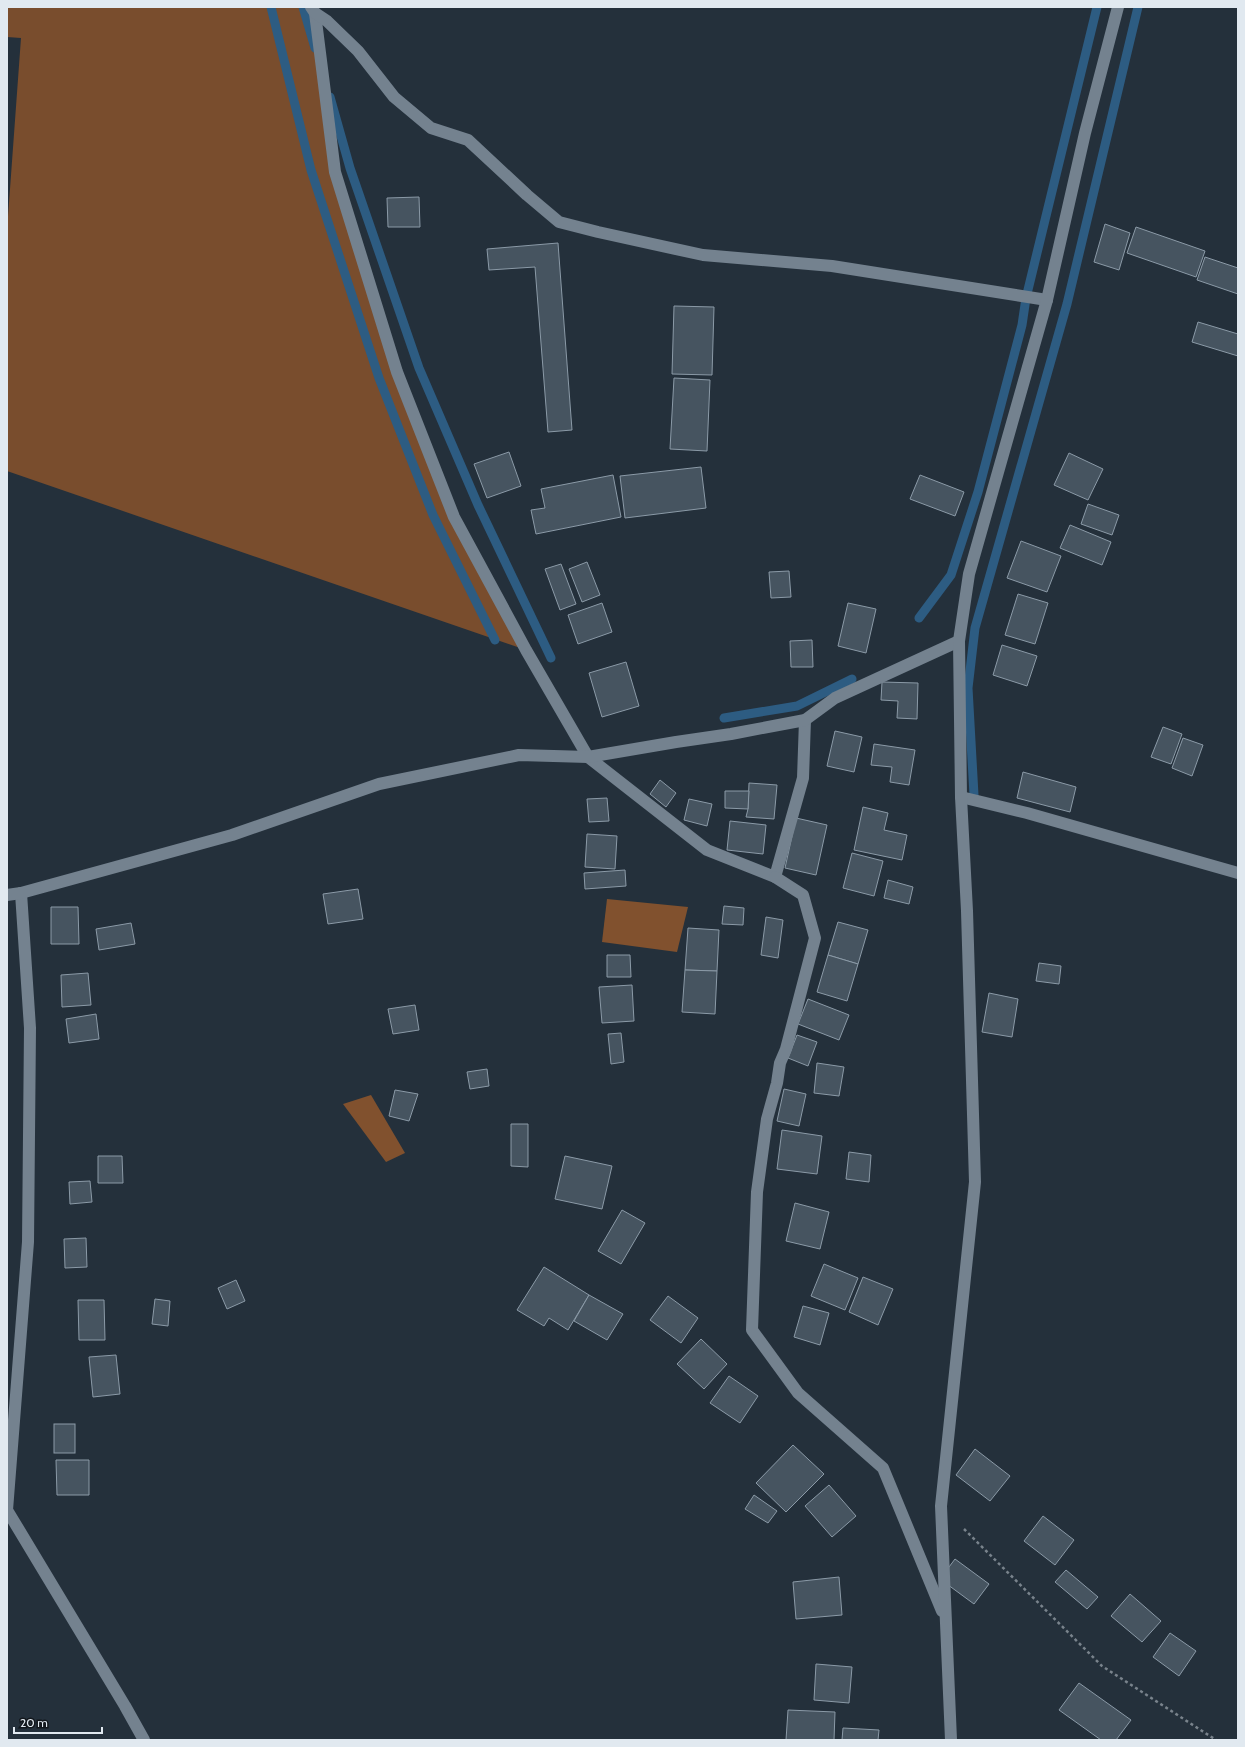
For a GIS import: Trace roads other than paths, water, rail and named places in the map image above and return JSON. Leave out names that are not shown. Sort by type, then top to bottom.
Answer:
[{"type":"street","points":[[951,1740],[941,1506],[975,1182],[967,912],[961,797],[959,641],[969,574],[1024,386],[1047,300],[1085,134],[1118,7]]},
{"type":"street","points":[[313,10],[327,21],[358,51],[394,97],[430,128],[468,140],[527,195],[559,222],[703,255],[832,266],[1047,300]]},
{"type":"street","points":[[313,10],[335,172],[397,372],[454,517],[526,650],[588,757],[707,850],[775,877],[803,895],[815,938],[786,1049],[780,1063],[777,1083],[767,1119],[757,1192],[752,1330],[798,1392],[883,1468],[946,1620]]},
{"type":"street","points":[[7,895],[20,893],[232,835],[379,784],[519,755],[588,757],[731,734],[805,720],[835,698],[959,641]]},
{"type":"street","points":[[775,877],[803,778],[805,720]]},
{"type":"street","points":[[961,797],[1027,813],[1238,873]]},
{"type":"street","points":[[20,893],[30,1028],[28,1242],[7,1510],[144,1740]]},
{"type":"waterway","points":[[271,7],[311,170],[379,378],[433,515],[495,640]]},
{"type":"waterway","points":[[303,7],[315,48]]},
{"type":"waterway","points":[[919,618],[951,575],[978,492],[1022,325],[1026,298],[1097,7]]},
{"type":"waterway","points":[[974,795],[968,688],[975,628],[1067,304],[1138,7]]},
{"type":"waterway","points":[[330,97],[350,168],[419,368],[478,505],[551,658]]},
{"type":"waterway","points":[[724,718],[797,706],[852,679]]}]
